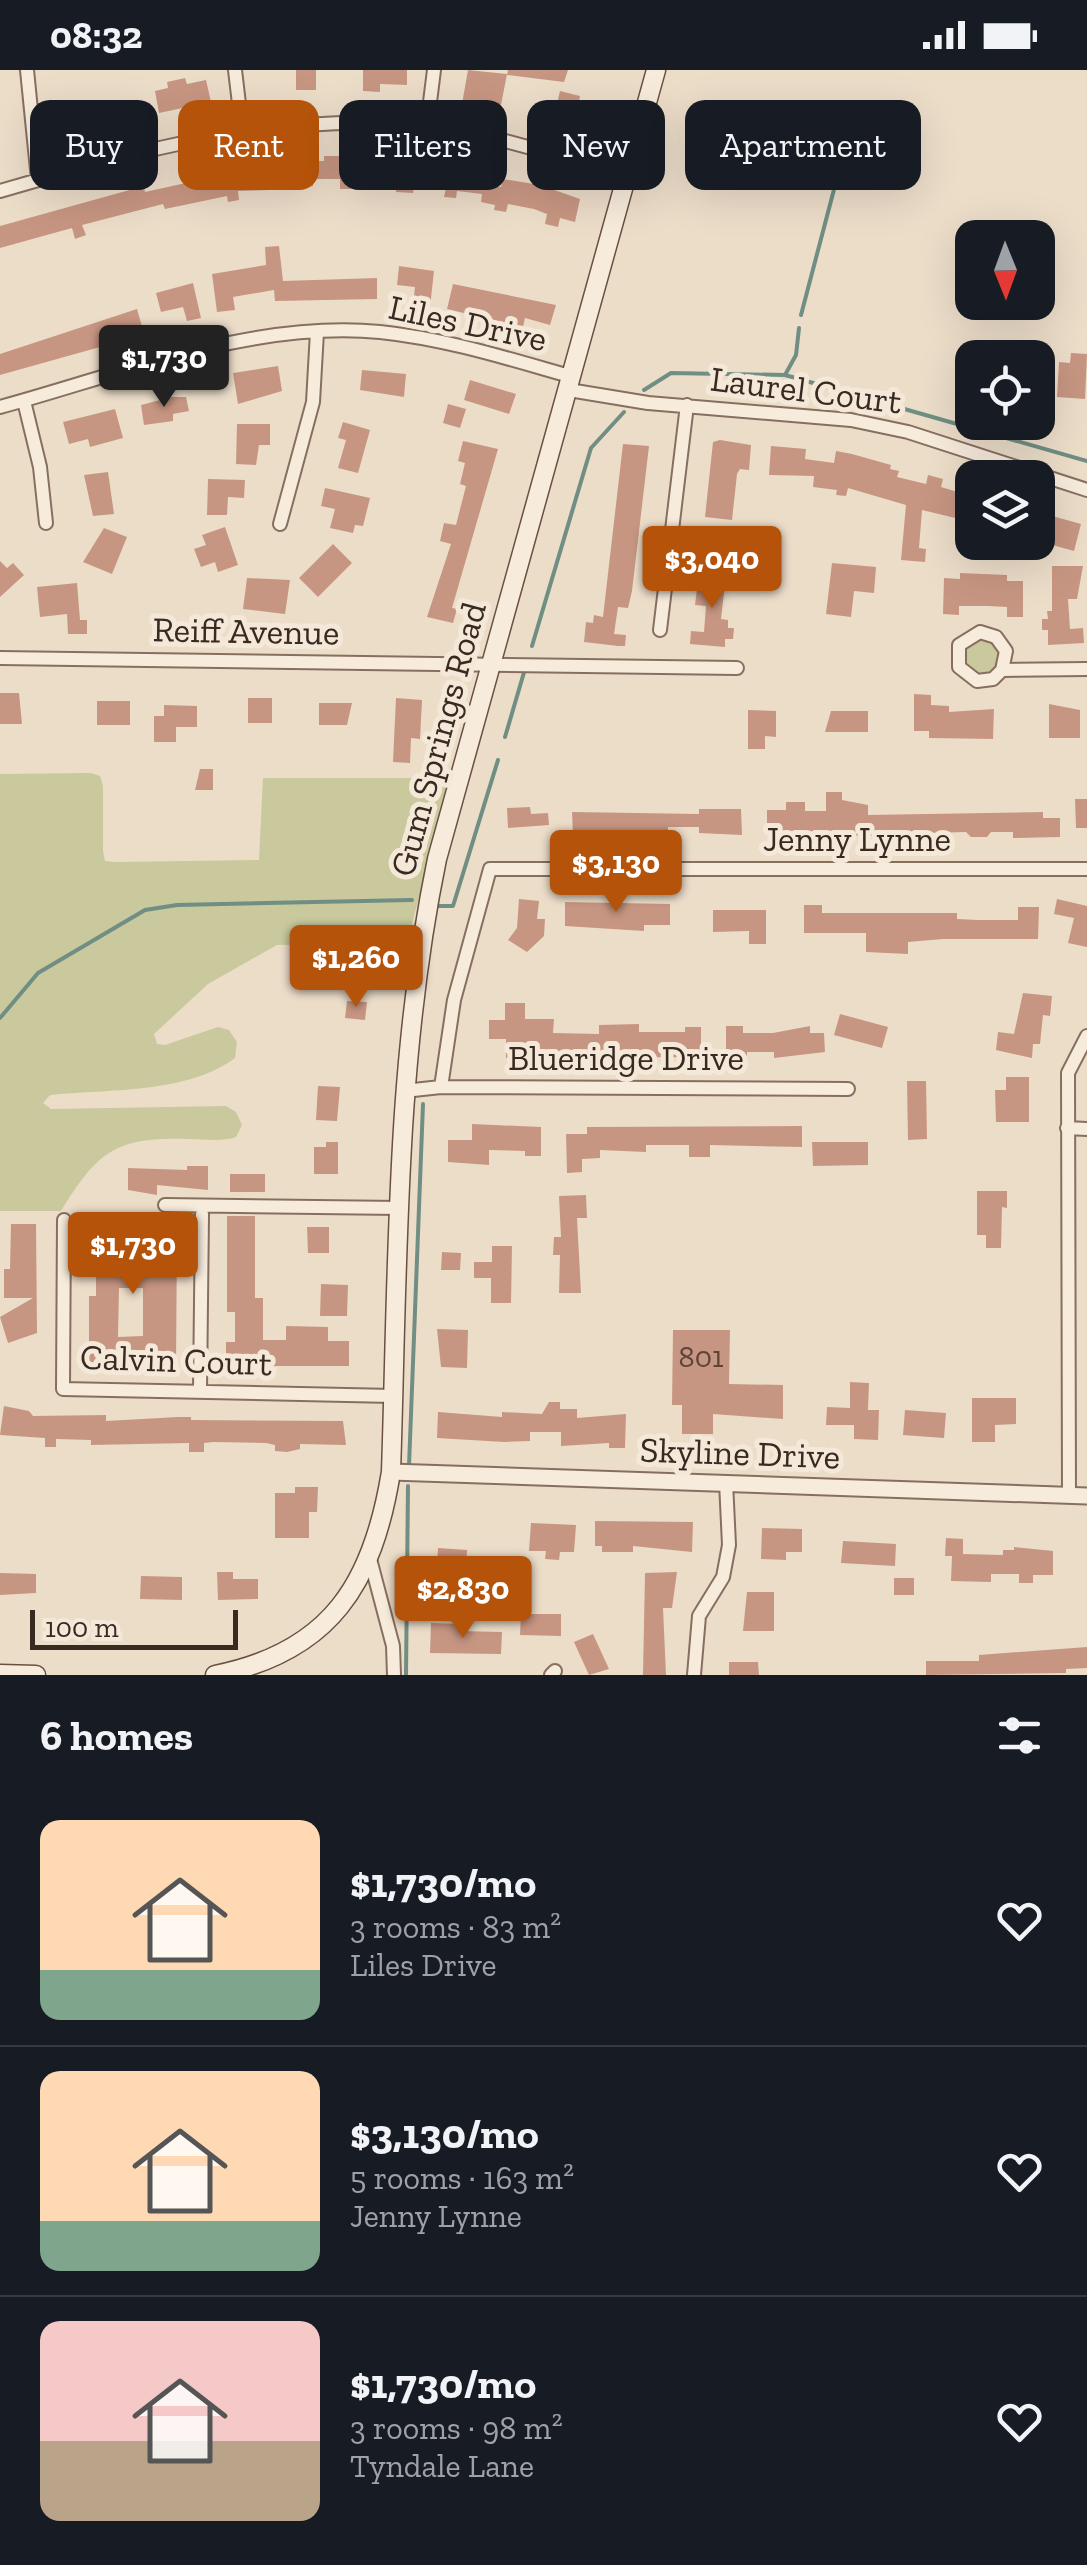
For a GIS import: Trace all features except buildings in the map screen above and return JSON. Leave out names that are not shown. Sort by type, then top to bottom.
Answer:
[{"type":"main road","name":"Gum Springs Road","points":[[648,100],[656,70]]},
{"type":"main road","name":"Gum Springs Road","points":[[215,1675],[258,1664],[314,1633],[335,1615],[370,1559],[383,1521],[391,1472],[404,1091],[418,950],[437,859],[622,190]]},
{"type":"main road","points":[[0,1674],[36,1675]]},
{"type":"street","points":[[27,70],[30,100]]},
{"type":"street","points":[[235,70],[238,100]]},
{"type":"street","points":[[430,100],[434,70]]},
{"type":"street","points":[[0,191],[30,182]]},
{"type":"street","points":[[280,524],[313,402],[317,332]]},
{"type":"street","name":"Liles Drive","points":[[0,407],[241,340],[317,332],[377,332],[444,341],[571,384]]},
{"type":"street","name":"Laurel Court","points":[[571,384],[687,405],[836,418],[895,429],[1087,490]]},
{"type":"street","points":[[24,400],[40,467],[46,523]]},
{"type":"street","points":[[660,630],[687,405]]},
{"type":"street","name":"Reiff Avenue","points":[[0,658],[737,668]]},
{"type":"street","points":[[1002,670],[1087,669]]},
{"type":"street","name":"Jenny Lynne","points":[[442,1087],[454,1000],[490,869],[1087,869]]},
{"type":"street","points":[[1069,1496],[1068,1073],[1087,1036]]},
{"type":"street","name":"Blueridge Drive","points":[[404,1091],[442,1087],[848,1089]]},
{"type":"street","points":[[1067,1128],[1087,1129]]},
{"type":"street","points":[[165,1205],[400,1208]]},
{"type":"street","points":[[200,1392],[202,1214]]},
{"type":"street","name":"Calvin Court","points":[[64,1220],[63,1389],[393,1396]]},
{"type":"street","name":"Skyline Drive","points":[[391,1472],[1087,1496]]},
{"type":"street","points":[[694,1675],[699,1616],[723,1577],[728,1545],[726,1482]]},
{"type":"street","points":[[370,1559],[393,1646],[394,1675]]},
{"type":"green space","points":[[982,639],[994,644],[999,656],[994,668],[982,673],[970,668],[965,656],[970,644]]},
{"type":"green space","points":[[0,774],[100,776],[103,786],[105,861],[115,862],[259,860],[263,778],[450,778],[407,943],[277,945],[208,984],[154,1034],[157,1044],[165,1045],[218,1027],[229,1030],[237,1042],[235,1058],[216,1070],[170,1084],[50,1095],[43,1103],[51,1109],[226,1106],[236,1112],[242,1125],[236,1137],[164,1139],[126,1145],[99,1161],[61,1211],[0,1211]]},
{"type":"waterway","points":[[801,315],[834,190]]},
{"type":"waterway","points":[[785,375],[796,355],[799,328]]},
{"type":"waterway","points":[[644,390],[671,373],[785,375],[1087,461]]},
{"type":"waterway","points":[[532,646],[591,448],[624,412]]},
{"type":"waterway","points":[[505,737],[525,669]]},
{"type":"waterway","points":[[436,906],[453,906],[498,760]]},
{"type":"waterway","points":[[0,1018],[38,973],[145,910],[177,905],[412,900]]},
{"type":"waterway","points":[[409,1466],[423,1104]]},
{"type":"waterway","points":[[406,1675],[408,1486]]}]
